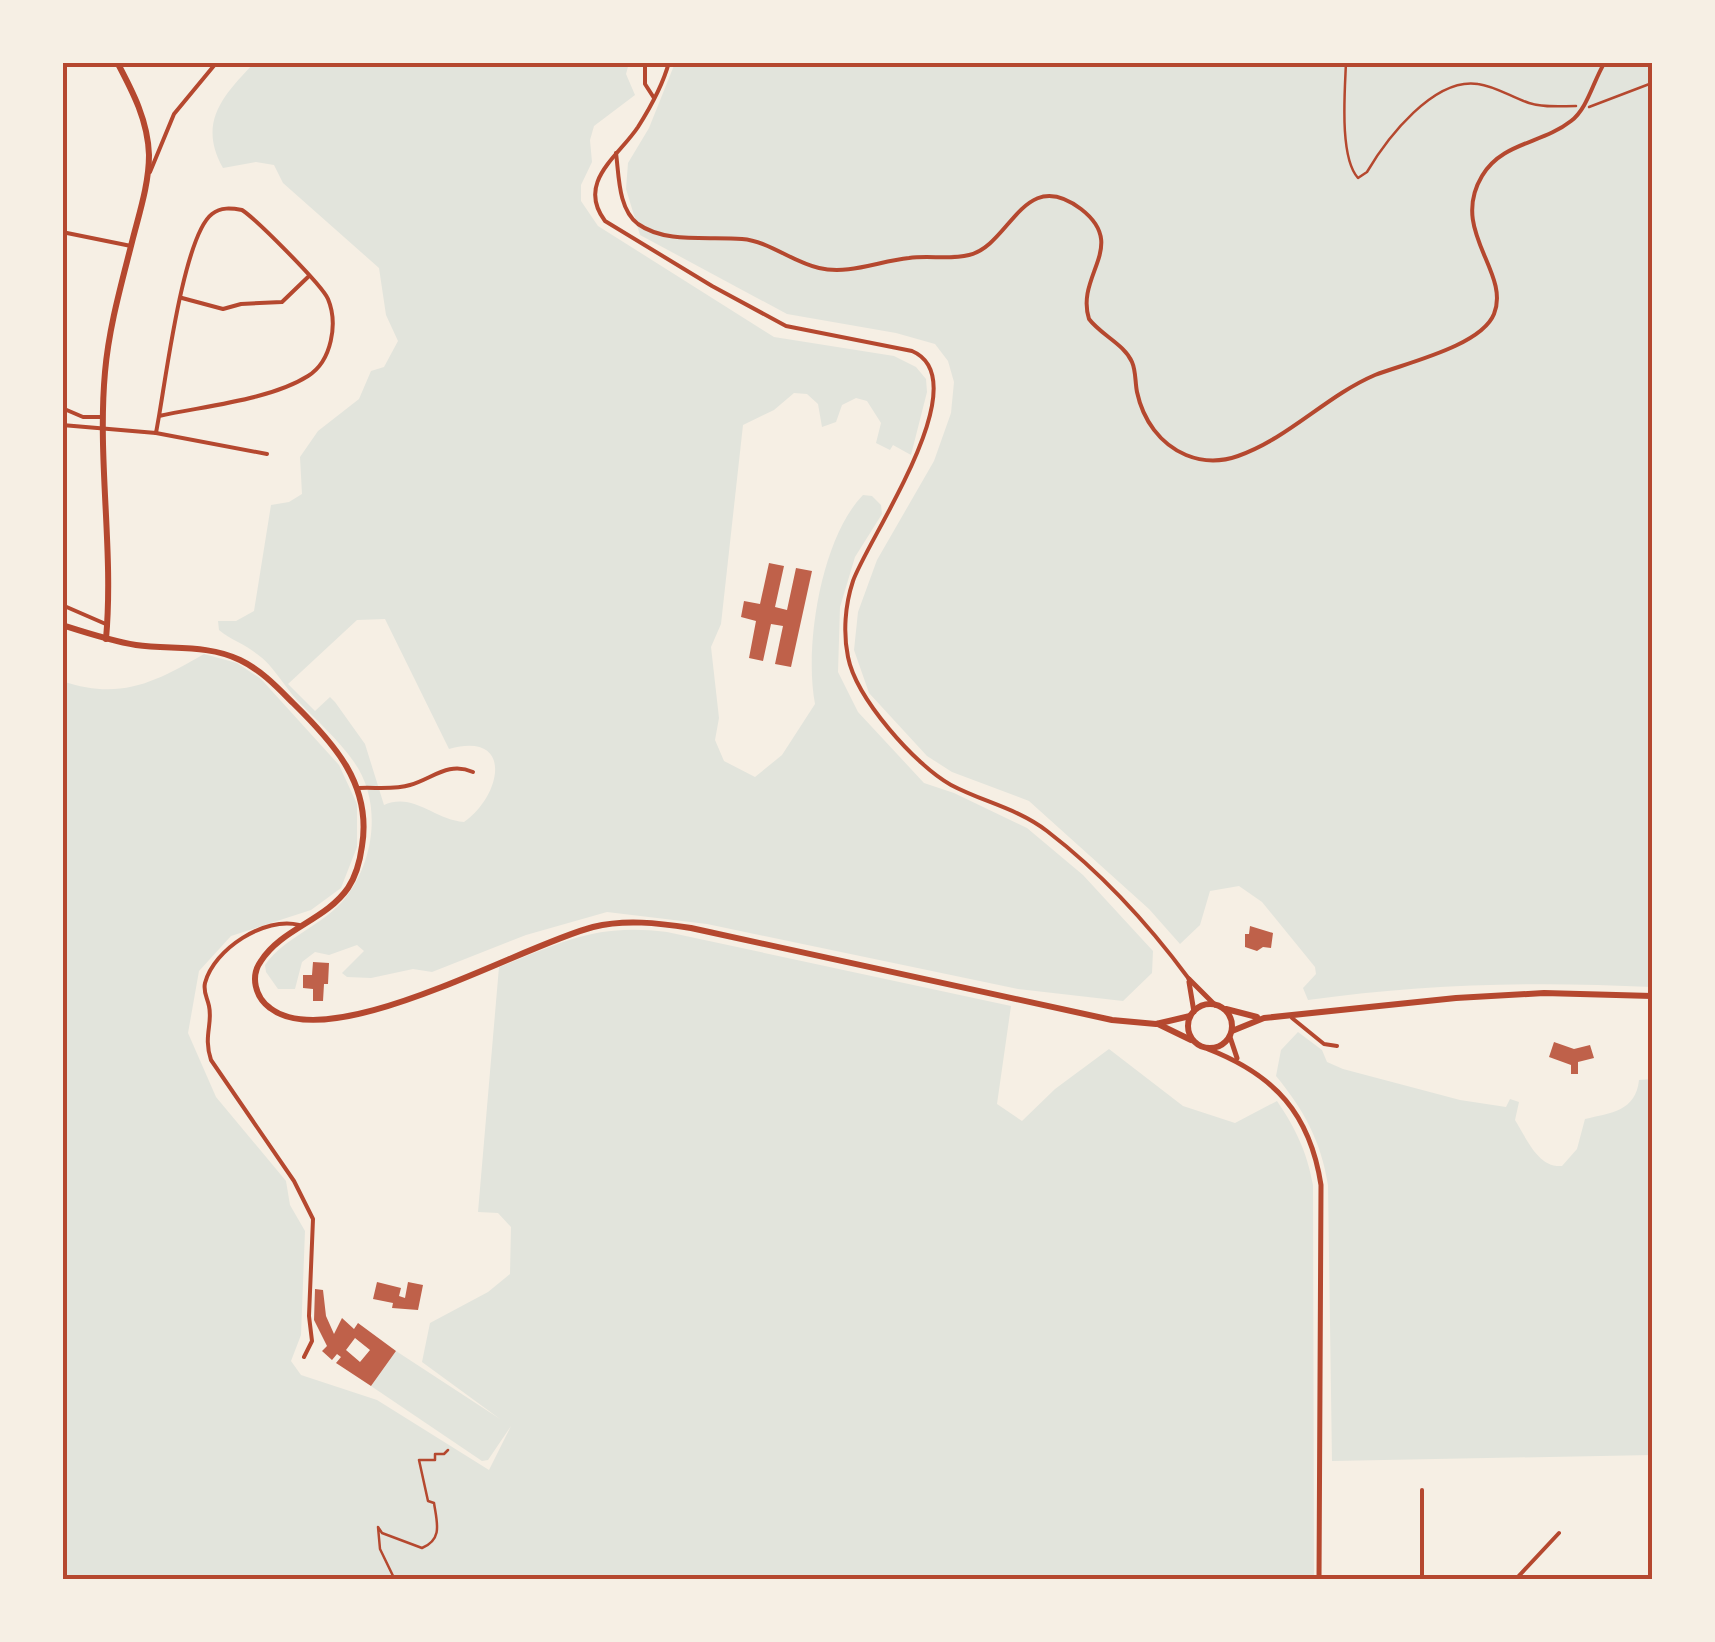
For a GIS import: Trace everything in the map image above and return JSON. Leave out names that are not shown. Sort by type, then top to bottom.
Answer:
[{"type":"main road","points":[[106,639],[102,428],[111,326],[149,155],[137,101],[117,62]]},
{"type":"main road","points":[[62,626],[145,646],[210,650],[248,664],[314,724],[341,756],[359,788],[364,822],[356,873],[339,898],[270,950],[259,964],[255,976],[257,991],[267,1006],[280,1014],[302,1018],[384,1008],[554,940],[598,926],[629,922],[691,928],[1058,1010],[1156,1024],[1208,1048],[1221,1046],[1231,1034],[1264,1018],[1288,1015],[1512,994],[1652,996]]},
{"type":"main road","points":[[1156,1024],[1192,1014],[1202,1006],[1215,1005],[1264,1018]]},
{"type":"main road","points":[[1224,1009],[1231,1019],[1231,1034]]},
{"type":"main road","points":[[1192,1014],[1188,1027],[1195,1042]]},
{"type":"street","points":[[146,181],[174,114],[218,62]]},
{"type":"street","points":[[645,62],[644,84],[654,98]]},
{"type":"street","points":[[666,62],[667,70],[637,128],[598,177],[594,195],[600,215],[615,229],[786,326],[909,350],[930,364],[935,377],[935,392],[918,448],[850,590],[846,633],[854,677],[877,712],[927,767],[952,786],[1011,809],[1048,832],[1129,903],[1189,979],[1215,1005]]},
{"type":"street","points":[[616,153],[624,204],[642,226],[691,238],[750,240],[829,270],[911,257],[970,255],[992,242],[1026,203],[1047,198],[1072,203],[1095,222],[1102,235],[1101,252],[1086,298],[1090,319],[1130,358],[1143,412],[1160,436],[1187,455],[1214,461],[1264,445],[1360,382],[1462,342],[1483,329],[1494,315],[1496,299],[1472,222],[1473,197],[1480,179],[1502,154],[1576,117],[1604,62]]},
{"type":"street","points":[[156,433],[159,416],[182,298],[194,243],[208,217],[222,210],[239,210],[251,217],[327,296],[333,318],[331,341],[320,367],[285,388],[159,416]]},
{"type":"street","points":[[62,232],[131,246]]},
{"type":"street","points":[[182,298],[223,309],[282,302],[308,276]]},
{"type":"street","points":[[62,408],[83,416],[103,417]]},
{"type":"street","points":[[62,425],[156,433],[267,454]]},
{"type":"street","points":[[62,605],[108,625]]},
{"type":"street","points":[[359,788],[410,785],[456,768],[473,772]]},
{"type":"street","points":[[303,926],[292,922],[280,924],[241,940],[216,962],[204,991],[210,1012],[206,1038],[212,1060],[301,1191],[313,1219],[309,1316],[312,1341],[304,1357]]},
{"type":"street","points":[[1189,979],[1192,1014]]},
{"type":"street","points":[[1288,1015],[1324,1044],[1337,1046]]},
{"type":"street","points":[[1231,1034],[1239,1060]]},
{"type":"street","points":[[1208,1048],[1239,1060],[1284,1096],[1316,1154],[1320,1185],[1319,1580]]},
{"type":"street","points":[[1422,1490],[1422,1580]]},
{"type":"street","points":[[1515,1580],[1559,1532]]},
{"type":"path","points":[[1346,62],[1344,113],[1351,170],[1358,178],[1367,172],[1416,108],[1432,96],[1453,89],[1476,83],[1540,106],[1588,107],[1652,82]]},
{"type":"path","points":[[395,1580],[380,1549],[378,1527],[422,1548],[431,1544],[438,1533],[434,1503],[428,1502],[419,1460],[432,1462],[436,1454],[448,1450]]},
{"type":"shaded area","points":[[254,63],[629,63],[626,74],[635,95],[594,126],[590,140],[592,162],[581,185],[581,201],[598,226],[774,337],[894,356],[916,367],[926,379],[927,392],[911,455],[893,445],[890,450],[876,443],[881,423],[867,401],[856,398],[842,405],[836,422],[822,427],[818,404],[807,394],[794,393],[774,410],[743,425],[721,624],[711,647],[719,718],[715,740],[724,761],[755,777],[782,755],[815,704],[814,624],[826,565],[848,514],[863,495],[872,496],[881,505],[882,514],[855,557],[840,607],[838,672],[858,712],[924,783],[1027,828],[1083,875],[1153,951],[1152,973],[1123,1001],[1018,989],[707,924],[607,912],[526,935],[432,972],[413,969],[371,978],[347,977],[342,973],[364,951],[357,945],[329,955],[315,952],[302,962],[295,989],[278,989],[265,965],[283,946],[337,907],[356,882],[369,848],[369,794],[363,777],[341,745],[263,659],[219,630],[218,621],[236,621],[254,611],[271,505],[289,502],[302,494],[300,457],[318,431],[359,399],[371,371],[384,367],[398,341],[386,315],[379,268],[283,183],[274,165],[256,162],[223,168],[216,152],[213,123],[224,98]],"holes":[[[385,619],[449,749],[484,749],[492,757],[495,769],[487,797],[464,822],[415,804],[384,805],[365,744],[335,702],[330,697],[315,711],[288,684],[357,620]]]},
{"type":"shaded area","points":[[675,63],[1652,63],[1652,987],[1480,985],[1308,1000],[1303,988],[1316,974],[1315,967],[1262,902],[1239,886],[1210,891],[1200,925],[1180,944],[1149,909],[1029,801],[952,772],[927,756],[869,693],[854,650],[858,612],[877,560],[934,461],[951,413],[954,382],[948,361],[935,344],[896,333],[787,314],[640,235],[626,189],[628,163],[649,128]]},
{"type":"shaded area","points":[[204,654],[237,663],[261,679],[339,765],[357,804],[357,847],[341,888],[311,910],[231,936],[199,971],[188,1033],[216,1097],[286,1181],[290,1205],[305,1231],[301,1335],[291,1361],[301,1375],[377,1400],[489,1470],[511,1426],[488,1460],[482,1461],[371,1386],[396,1351],[500,1419],[422,1362],[430,1323],[488,1292],[510,1274],[511,1227],[498,1213],[478,1212],[499,967],[580,937],[620,930],[667,932],[1011,1006],[997,1104],[1022,1121],[1055,1089],[1109,1049],[1183,1106],[1235,1123],[1277,1101],[1300,1141],[1313,1185],[1314,1579],[63,1579],[62,681],[102,689],[137,686]]},
{"type":"shaded area","points":[[1298,1032],[1322,1050],[1327,1062],[1343,1069],[1460,1100],[1506,1107],[1510,1099],[1519,1102],[1515,1120],[1534,1151],[1554,1165],[1562,1166],[1577,1149],[1585,1119],[1621,1109],[1633,1098],[1639,1080],[1652,1079],[1652,1455],[1332,1461],[1328,1185],[1310,1127],[1276,1076],[1281,1050]]},
{"type":"building","points":[[769,563],[784,566],[775,607],[787,610],[796,568],[812,571],[791,667],[775,664],[783,626],[771,624],[763,661],[749,658],[756,621],[741,617],[744,601],[760,604]]},
{"type":"building","points":[[1250,926],[1273,933],[1271,948],[1257,951],[1245,947],[1245,934],[1249,934]]},
{"type":"building","points":[[313,962],[329,963],[323,1001],[313,1001],[313,989],[303,988],[303,975],[312,975]]},
{"type":"building","points":[[1554,1042],[1574,1049],[1590,1045],[1594,1058],[1578,1062],[1578,1074],[1571,1074],[1571,1065],[1549,1057]]},
{"type":"building","points":[[377,1282],[401,1288],[399,1296],[405,1298],[408,1282],[423,1285],[418,1310],[392,1308],[393,1303],[373,1299]]},
{"type":"building","points":[[315,1289],[323,1290],[326,1316],[334,1334],[342,1318],[354,1329],[358,1323],[396,1351],[371,1386],[336,1363],[341,1357],[337,1354],[332,1360],[322,1351],[327,1346],[314,1320]],"holes":[[[355,1338],[370,1350],[360,1362],[346,1350]]]}]
